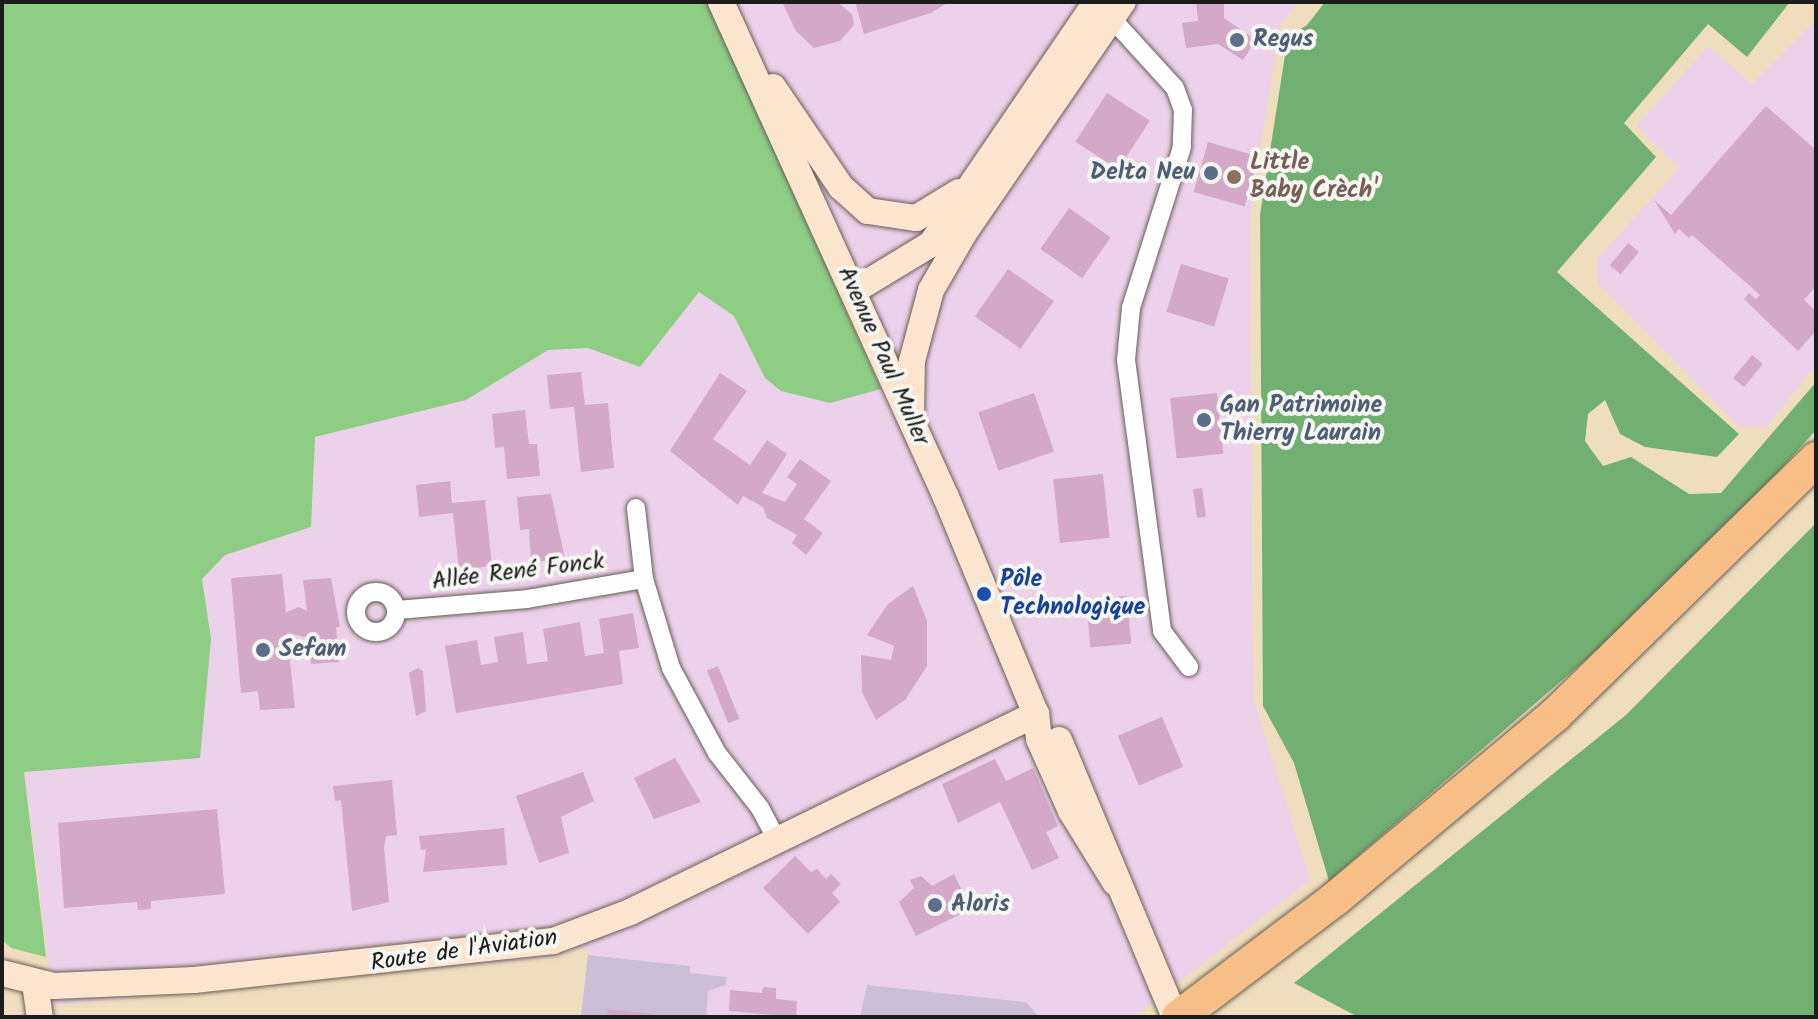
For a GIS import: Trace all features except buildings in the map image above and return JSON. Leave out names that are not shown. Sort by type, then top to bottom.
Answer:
[{"type":"highway","points":[[1177,1017],[1335,899],[1555,715],[1816,459]]},
{"type":"highway","points":[[1216,1017],[1348,916],[1565,733],[1816,488]]},
{"type":"street","points":[[855,290],[931,244],[968,186],[1107,6]]},
{"type":"street","points":[[911,419],[920,321],[964,233],[1107,6]]},
{"type":"street","points":[[1107,6],[1175,88],[1185,121],[1182,147],[1131,308],[1126,360],[1162,631],[1189,667]]},
{"type":"street","points":[[725,13],[855,203],[889,218],[916,218],[968,186]]},
{"type":"street","name":"Avenue Paul Muller","points":[[725,13],[855,290],[911,419],[1036,714],[1039,739],[1071,811],[1115,882],[1177,1017]]},
{"type":"street","points":[[855,290],[880,289],[912,275],[964,233]]},
{"type":"street","points":[[636,508],[644,579],[661,641],[687,703],[777,840]]},
{"type":"street","name":"Allée René Fonck","points":[[397,610],[527,599],[644,579]]},
{"type":"street","name":"Route de l'Aviation","points":[[2,973],[35,983],[75,986],[194,980],[541,944],[607,923],[1036,714]]},
{"type":"street","points":[[35,983],[40,1017]]},
{"type":"shaded area","points":[[708,2],[1299,2],[1279,26],[1250,220],[1253,698],[1310,880],[1134,1017],[581,1017],[588,947],[544,958],[54,1005],[24,772],[200,757],[211,639],[202,579],[225,555],[311,527],[315,437],[466,400],[548,350],[588,348],[640,367],[699,292],[734,316],[765,378],[781,391],[880,389]]},
{"type":"shaded area","points":[[1816,20],[1816,365],[1766,427],[1738,426],[1598,283],[1597,259],[1679,168],[1637,126],[1708,46],[1752,84]]},
{"type":"shaded area","points":[[588,955],[690,966],[690,973],[727,977],[726,985],[708,991],[706,1017],[581,1017]]},
{"type":"shaded area","points":[[867,985],[1026,1002],[1039,1017],[860,1017]]},
{"type":"green space","points":[[2,2],[708,2],[881,389],[830,403],[781,391],[765,378],[734,316],[699,292],[640,367],[588,348],[548,350],[466,400],[315,437],[311,527],[225,555],[202,579],[211,639],[200,758],[24,772],[46,957],[11,948],[2,940]]},
{"type":"green space","points":[[1325,2],[1790,2],[1747,57],[1708,24],[1624,123],[1656,157],[1557,272],[1739,434],[1717,457],[1645,447],[1620,434],[1605,400],[1588,414],[1585,441],[1603,466],[1631,457],[1689,494],[1721,493],[1816,382],[1816,430],[1777,473],[1604,644],[1329,881],[1294,763],[1263,706],[1260,215],[1288,36],[1307,25]]},
{"type":"green space","points":[[1816,523],[1816,1017],[1358,1017],[1294,983],[1626,715]]},
{"type":"place","name":"Regus","points":[[1237,40]]},
{"type":"place","name":"Delta Neu","points":[[1211,173]]},
{"type":"place","name":"Little Baby Crèch'","points":[[1234,177]]},
{"type":"place","name":"Gan Patrimoine Thierry Laurain","points":[[1204,420]]},
{"type":"place","name":"Pôle Technologique","points":[[984,594]]},
{"type":"place","name":"Sefam","points":[[263,650]]},
{"type":"place","name":"Aloris","points":[[935,905]]}]
